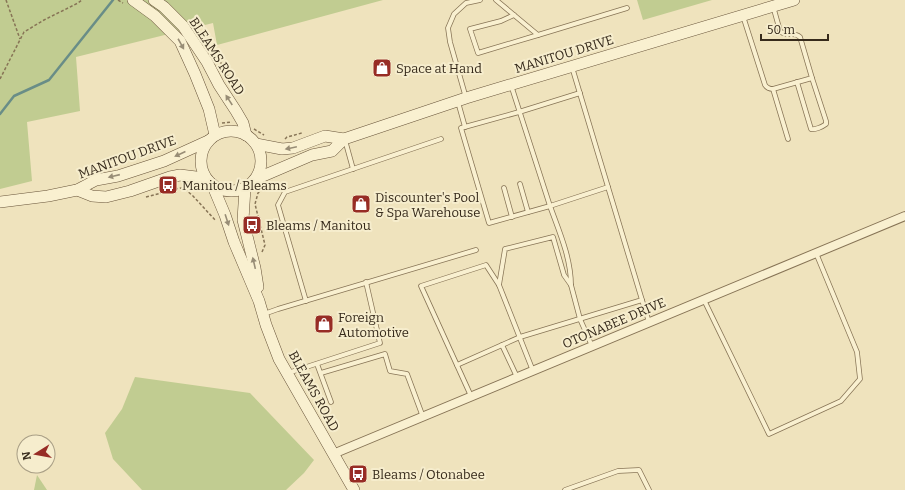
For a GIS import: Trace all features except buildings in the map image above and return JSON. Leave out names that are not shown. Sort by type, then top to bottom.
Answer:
[{"type":"main road","name":"BLEAMS ROAD","points":[[133,0],[155,16],[180,40],[209,109],[212,134]]},
{"type":"main road","name":"BLEAMS ROAD","points":[[154,0],[164,7],[183,26],[207,62],[219,85],[243,123],[246,135]]},
{"type":"main road","name":"MANITOU DRIVE","points":[[256,179],[312,156],[332,151],[344,139],[462,99],[794,0]]},
{"type":"main road","points":[[231,130],[242,132],[246,135],[250,137],[259,148],[261,159],[260,169],[256,179],[246,188],[234,191],[222,190],[210,183],[203,172],[201,161],[203,150],[212,134],[231,130]]},
{"type":"main road","name":"MANITOU DRIVE","points":[[0,202],[48,196],[78,190],[96,180],[118,176],[164,161],[212,134]]},
{"type":"main road","name":"MANITOU DRIVE","points":[[256,144],[282,149],[292,148],[325,136],[344,139]]},
{"type":"main road","name":"MANITOU DRIVE","points":[[78,190],[92,196],[106,197],[180,175],[196,177],[210,183]]},
{"type":"main road","name":"BLEAMS ROAD","points":[[210,183],[225,215],[234,242],[259,301],[278,359],[288,373],[354,490]]},
{"type":"main road","name":"BLEAMS ROAD","points":[[246,188],[243,220],[255,268],[259,301]]},
{"type":"street","name":"OTONABEE DRIVE","points":[[333,454],[905,216]]},
{"type":"lane","points":[[465,127],[462,99],[448,28],[454,14],[466,3],[480,0]]},
{"type":"lane","points":[[496,0],[538,35]]},
{"type":"lane","points":[[773,6],[782,33],[793,33],[800,37],[826,121],[825,125],[812,130],[811,129],[797,82]]},
{"type":"lane","points":[[514,15],[501,21],[470,29],[478,53],[627,8]]},
{"type":"lane","points":[[743,15],[765,85],[770,89],[773,89],[812,78]]},
{"type":"lane","points":[[572,66],[649,322]]},
{"type":"lane","points":[[511,84],[567,257],[571,273],[571,285],[580,319],[592,346]]},
{"type":"lane","points":[[773,89],[788,139]]},
{"type":"lane","points":[[580,92],[519,112],[461,128],[489,224],[608,188]]},
{"type":"lane","points":[[344,139],[353,169]]},
{"type":"lane","points":[[306,301],[278,205],[285,192],[441,139]]},
{"type":"lane","points":[[520,184],[528,212]]},
{"type":"lane","points":[[504,188],[512,217]]},
{"type":"lane","points":[[500,285],[505,249],[553,237],[564,275],[571,285]]},
{"type":"lane","points":[[263,314],[476,250]]},
{"type":"lane","points":[[703,299],[769,434],[841,401],[860,379],[857,352],[816,253]]},
{"type":"lane","points":[[471,396],[421,286],[486,265],[500,285],[532,371]]},
{"type":"lane","points":[[288,373],[380,343],[366,282]]},
{"type":"lane","points":[[457,365],[520,337],[642,300]]},
{"type":"lane","points":[[502,345],[517,377]]},
{"type":"lane","points":[[321,373],[385,354],[390,371],[407,374],[423,417]]},
{"type":"lane","points":[[318,364],[331,402]]},
{"type":"lane","points":[[565,490],[618,471],[639,470],[649,490]]},
{"type":"path","points":[[6,0],[20,39]]},
{"type":"path","points":[[0,79],[24,32],[44,20],[78,4],[82,0]]},
{"type":"path","points":[[212,134],[220,123],[233,122],[243,123],[266,136]]},
{"type":"path","points":[[282,140],[287,137],[307,132]]},
{"type":"path","points":[[265,245],[255,204],[258,193],[263,188],[270,185]]},
{"type":"path","points":[[142,198],[180,188],[186,190],[215,220],[218,226]]},
{"type":"green space","points":[[0,0],[383,0],[217,45],[213,23],[76,57],[80,111],[27,122],[32,181],[0,189]]},
{"type":"green space","points":[[637,0],[712,0],[643,20]]},
{"type":"green space","points":[[135,377],[250,393],[314,460],[304,473],[286,490],[142,490],[113,459],[105,433],[122,409]]},
{"type":"green space","points":[[37,475],[47,490],[34,490]]},
{"type":"waterway","points":[[0,114],[14,96],[49,80],[113,0]]},
{"type":"place","name":"Space at Hand","points":[[382,68]]},
{"type":"place","name":"Manitou / Bleams","points":[[168,185]]},
{"type":"place","name":"Discounter's Pool & Spa Warehouse","points":[[361,204]]},
{"type":"place","name":"Bleams / Manitou","points":[[252,225]]},
{"type":"place","name":"Foreign Automotive","points":[[324,324]]},
{"type":"place","name":"Bleams / Otonabee","points":[[358,474]]}]
